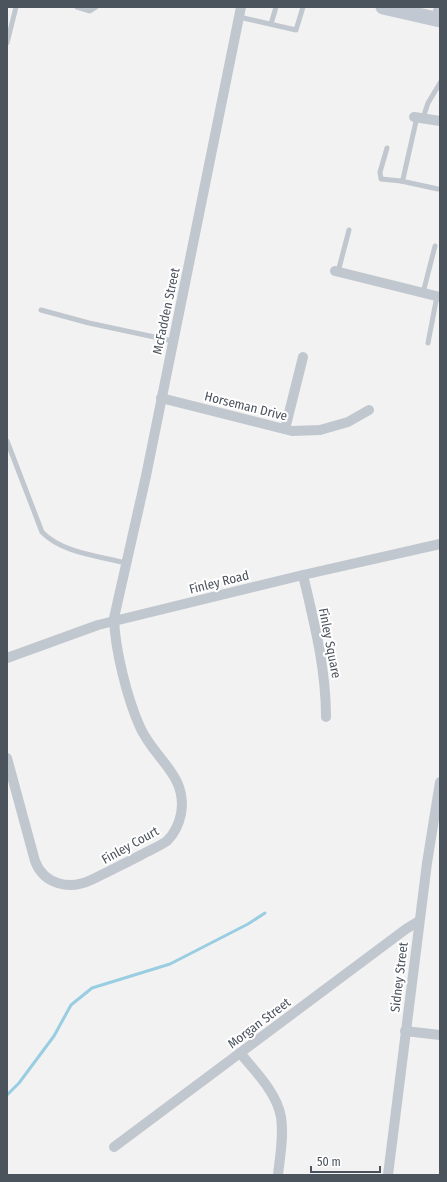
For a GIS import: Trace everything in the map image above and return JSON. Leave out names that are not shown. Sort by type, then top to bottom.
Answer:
[{"type":"main road","points":[[383,7],[438,15]]},
{"type":"street","name":"McFadden Street","points":[[114,620],[240,12]]},
{"type":"street","points":[[418,117],[440,121]]},
{"type":"street","points":[[336,272],[439,297]]},
{"type":"street","points":[[285,429],[303,357]]},
{"type":"street","name":"Horseman Drive","points":[[161,398],[285,429],[320,430],[348,422],[369,410]]},
{"type":"street","name":"Finley Road","points":[[7,658],[68,635],[114,620],[440,544]]},
{"type":"street","name":"Finley Square","points":[[303,575],[320,648],[325,678],[326,717]]},
{"type":"street","name":"Finley Court","points":[[7,758],[30,849],[38,869],[50,880],[71,886],[82,885],[167,841],[176,830],[180,822],[182,807],[181,789],[171,771],[146,738],[140,727],[125,680],[114,620]]},
{"type":"street","name":"Sidney Street","points":[[388,1175],[419,921],[440,782]]},
{"type":"street","name":"Morgan Street","points":[[114,1147],[406,929],[419,921]]},
{"type":"street","points":[[405,1031],[440,1036]]},
{"type":"street","points":[[240,1053],[270,1092],[279,1107],[282,1126],[278,1175]]},
{"type":"lane","points":[[7,42],[10,23],[16,7]]},
{"type":"lane","points":[[77,7],[90,11],[96,7]]},
{"type":"lane","points":[[271,24],[276,7]]},
{"type":"lane","points":[[240,12],[271,24],[296,30],[303,7]]},
{"type":"lane","points":[[7,18],[10,23]]},
{"type":"lane","points":[[401,181],[403,179],[418,117],[440,83]]},
{"type":"lane","points":[[387,148],[380,172],[381,179],[401,181],[438,189]]},
{"type":"lane","points":[[336,272],[349,230]]},
{"type":"lane","points":[[423,293],[435,246]]},
{"type":"lane","points":[[428,343],[439,297]]},
{"type":"lane","points":[[41,310],[90,323],[173,341]]},
{"type":"lane","points":[[7,441],[42,532],[49,539],[76,550],[126,563]]},
{"type":"waterway","points":[[7,1095],[19,1083],[54,1036],[71,1005],[92,988],[170,964],[248,924],[265,913]]}]
